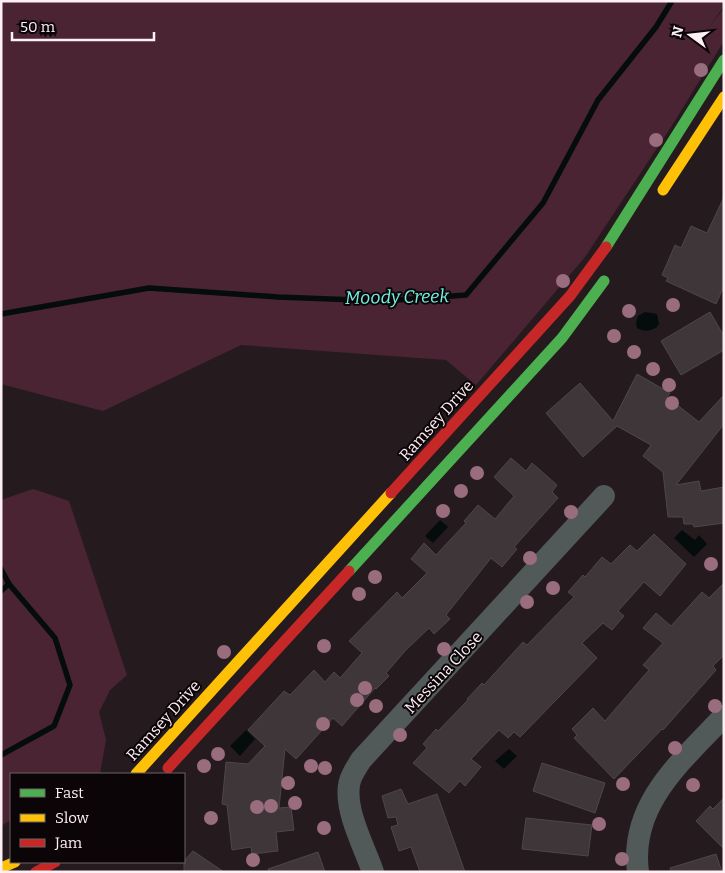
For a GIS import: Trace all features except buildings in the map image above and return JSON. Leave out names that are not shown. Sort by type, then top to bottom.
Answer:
[{"type":"main road","name":"Ramsey Drive","points":[[137,773],[570,296],[601,254],[724,60]]},
{"type":"main road","points":[[657,200],[724,97]]},
{"type":"main road","points":[[163,773],[562,338],[610,273]]},
{"type":"main road","points":[[1,868],[13,863]]},
{"type":"main road","points":[[36,872],[54,863]]},
{"type":"street","name":"Messina Close","points":[[373,872],[352,814],[349,798],[349,783],[361,760],[604,496]]},
{"type":"street","points":[[638,872],[637,846],[641,823],[652,799],[672,772],[724,716]]},
{"type":"shaded area","points":[[1,1],[724,1],[724,6],[707,30],[724,8],[724,41],[671,127],[585,257],[476,385],[446,360],[241,345],[103,411],[1,384]]},
{"type":"shaded area","points":[[645,312],[657,314],[659,324],[656,328],[646,331],[637,328],[638,316]]},
{"type":"shaded area","points":[[33,489],[69,501],[127,675],[110,690],[99,712],[106,740],[100,773],[10,773],[10,821],[1,826],[1,500]]},
{"type":"shaded area","points":[[440,520],[448,527],[433,543],[425,536]]},
{"type":"shaded area","points":[[682,530],[695,540],[699,535],[707,544],[694,557],[674,538]]},
{"type":"shaded area","points":[[246,730],[255,739],[240,756],[230,746]]},
{"type":"shaded area","points":[[509,749],[517,756],[504,769],[495,761]]},
{"type":"waterway","name":"Moody Creek","points":[[1,314],[149,288],[278,297],[383,301],[466,295],[543,203],[598,100],[656,27],[672,1]]},
{"type":"waterway","points":[[1,569],[9,584],[55,638],[70,685],[54,726],[1,755]]},
{"type":"waterway","name":"Moody Creek","points":[[1,591],[9,584],[8,582]]},
{"type":"traffic: fast","points":[[606,247],[724,60]]},
{"type":"traffic: fast","points":[[349,571],[562,338],[604,281]]},
{"type":"traffic: slow","points":[[663,190],[724,97]]},
{"type":"traffic: slow","points":[[137,773],[391,493]]},
{"type":"traffic: slow","points":[[1,868],[13,863]]},
{"type":"traffic: jam","points":[[391,493],[570,296],[606,247]]},
{"type":"traffic: jam","points":[[168,768],[349,571]]},
{"type":"traffic: jam","points":[[36,872],[53,863]]}]
